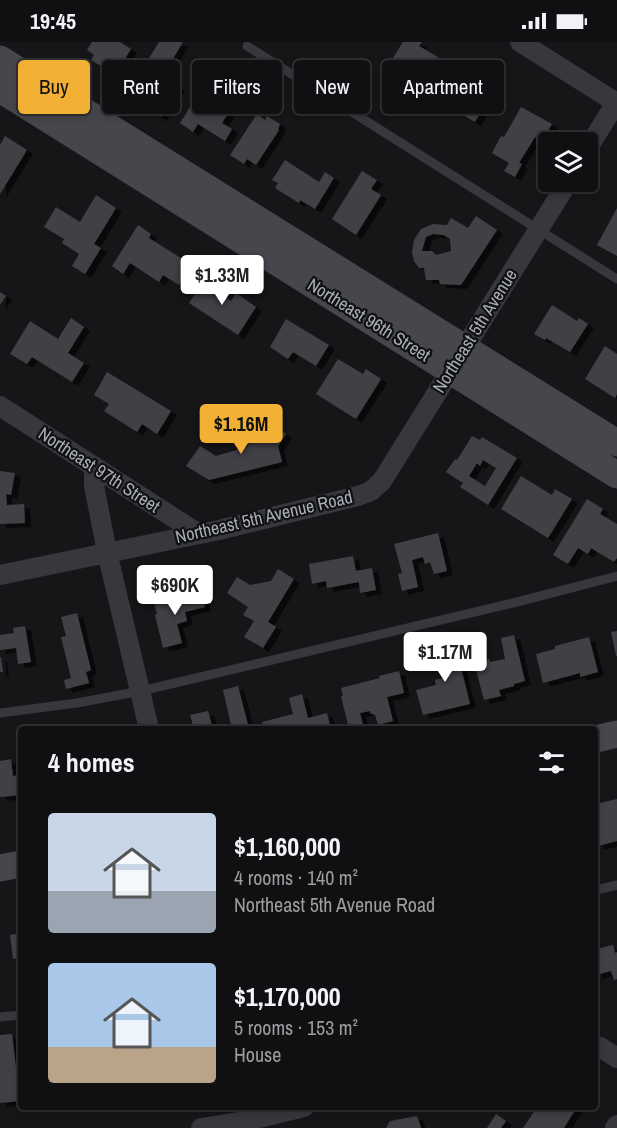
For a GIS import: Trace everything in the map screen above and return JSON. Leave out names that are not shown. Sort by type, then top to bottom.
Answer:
[{"type":"street","points":[[520,42],[617,102],[598,132]]},
{"type":"street","name":"Northeast 96th Street","points":[[5,65],[617,443]]},
{"type":"street","name":"Northeast 96th Street","points":[[5,65],[451,372],[617,475]]},
{"type":"street","name":"Northeast 5th Avenue","points":[[382,481],[562,192]]},
{"type":"street","name":"Northeast 97th Street","points":[[0,406],[199,534]]},
{"type":"street","points":[[94,466],[94,486],[107,552],[148,726]]},
{"type":"street","name":"Northeast 5th Avenue Road","points":[[0,574],[199,534],[358,496],[371,491],[382,481]]},
{"type":"street","points":[[598,739],[617,734]]},
{"type":"street","points":[[0,868],[18,865]]},
{"type":"street","points":[[598,1046],[617,1058]]},
{"type":"street","points":[[201,1128],[290,1110]]},
{"type":"lane","points":[[247,46],[617,279]]},
{"type":"lane","points":[[0,713],[77,704],[141,691],[506,605],[617,576]]},
{"type":"lane","points":[[598,890],[617,885]]},
{"type":"lane","points":[[0,1017],[18,1015]]},
{"type":"building","points":[[92,42],[120,42],[131,49],[124,60],[102,60],[102,67],[91,60],[94,55],[87,50]]},
{"type":"building","points":[[159,42],[183,42],[172,60],[148,60]]},
{"type":"building","points":[[403,42],[422,42],[419,46],[441,59],[396,60],[393,58]]},
{"type":"building","points":[[192,104],[192,114],[228,114],[222,123],[232,129],[225,141],[198,124],[193,132],[180,123]]},
{"type":"building","points":[[521,107],[552,124],[547,132],[538,132],[538,139],[535,137],[519,163],[522,164],[515,177],[504,171],[509,163],[492,153],[501,136],[504,137]]},
{"type":"building","points":[[257,114],[265,120],[267,116],[280,124],[279,130],[256,165],[247,159],[244,164],[230,155]]},
{"type":"building","points":[[462,114],[480,114],[475,122]]},
{"type":"building","points":[[5,136],[27,150],[0,194],[0,145]]},
{"type":"building","points":[[285,160],[319,182],[325,172],[334,178],[315,209],[300,200],[299,203],[275,188],[278,183],[272,180]]},
{"type":"building","points":[[362,171],[377,180],[371,189],[381,195],[356,235],[332,219]]},
{"type":"building","points":[[96,195],[116,208],[94,244],[101,248],[85,274],[72,266],[79,254],[62,243],[64,239],[44,227],[56,207],[80,222]]},
{"type":"building","points":[[617,208],[617,256],[597,245]]},
{"type":"building","points":[[476,216],[497,230],[461,285],[440,284],[439,280],[426,280],[424,268],[419,268],[412,253],[414,240],[421,229],[433,224],[447,225],[451,218],[468,228]],"holes":[[[433,234],[444,235],[450,239],[451,251],[436,255],[432,251],[422,251],[426,237]]]},
{"type":"building","points":[[138,225],[151,234],[149,238],[192,265],[179,285],[163,275],[159,282],[130,263],[123,274],[112,266]]},
{"type":"building","points":[[207,275],[226,287],[221,294],[231,301],[236,293],[256,307],[238,335],[189,303]]},
{"type":"building","points":[[0,292],[6,296],[0,305]]},
{"type":"building","points":[[552,305],[577,321],[579,318],[588,324],[570,352],[534,334]]},
{"type":"building","points":[[71,318],[84,327],[68,353],[84,363],[72,382],[32,357],[27,364],[10,354],[30,321],[58,339]]},
{"type":"building","points":[[286,319],[329,345],[316,366],[293,352],[288,359],[270,347]]},
{"type":"building","points":[[605,346],[617,354],[617,394],[615,398],[585,379]]},
{"type":"building","points":[[338,359],[363,374],[366,369],[381,379],[356,419],[316,394]]},
{"type":"building","points":[[107,372],[171,411],[157,434],[142,424],[137,432],[104,411],[109,404],[94,395]]},
{"type":"building","points":[[260,417],[286,434],[278,446],[282,462],[209,480],[186,466],[200,446],[216,456],[247,447]]},
{"type":"building","points":[[472,436],[480,440],[482,437],[517,458],[488,505],[460,487],[463,483],[446,472],[455,459],[457,460]],"holes":[[[483,460],[496,468],[485,486],[469,476],[477,463],[480,466]]]},
{"type":"building","points":[[0,471],[15,473],[11,495],[6,494],[7,505],[24,504],[25,523],[0,524]]},
{"type":"building","points":[[521,476],[552,495],[555,489],[572,499],[548,538],[501,509]]},
{"type":"building","points":[[587,499],[603,509],[600,514],[617,524],[617,558],[614,562],[591,548],[588,554],[578,548],[568,564],[553,555]]},
{"type":"building","points":[[438,533],[447,571],[434,574],[430,562],[425,564],[423,557],[412,560],[418,587],[402,591],[398,574],[402,573],[394,544]]},
{"type":"building","points":[[353,556],[356,571],[372,568],[376,590],[360,593],[359,582],[327,588],[326,581],[312,584],[309,564]]},
{"type":"building","points":[[278,569],[294,579],[268,622],[276,627],[263,648],[244,637],[254,621],[243,615],[248,607],[227,593],[237,577],[250,585],[271,581]]},
{"type":"building","points":[[201,591],[205,607],[185,612],[187,621],[177,624],[182,643],[163,648],[154,602]]},
{"type":"building","points":[[77,613],[91,670],[86,672],[89,683],[66,689],[64,680],[71,678],[61,637],[66,636],[61,617]]},
{"type":"building","points":[[25,626],[31,662],[18,664],[16,648],[0,650],[0,635],[14,633],[13,628]]},
{"type":"building","points":[[617,631],[617,656],[616,656],[611,632]]},
{"type":"building","points":[[514,635],[525,681],[499,690],[501,696],[484,700],[474,663],[489,659],[490,662],[505,659],[501,638]]},
{"type":"building","points":[[589,637],[598,672],[580,677],[580,673],[543,683],[536,654],[555,649],[555,646]]},
{"type":"building","points":[[454,640],[470,704],[423,715],[416,690],[436,685],[435,680],[443,678],[435,645]]},
{"type":"building","points":[[1,657],[3,672],[0,672]]},
{"type":"building","points":[[399,671],[404,693],[387,697],[393,721],[378,725],[375,715],[370,711],[360,713],[363,725],[348,726],[341,688],[380,678],[379,676]]},
{"type":"building","points":[[238,686],[248,726],[231,726],[223,690]]},
{"type":"building","points":[[302,694],[308,718],[327,713],[330,726],[263,726],[262,722],[293,714],[289,698]]},
{"type":"building","points":[[208,711],[212,726],[193,726],[190,715]]},
{"type":"building","points":[[11,759],[13,776],[18,775],[18,795],[0,797],[0,761]]},
{"type":"building","points":[[617,799],[617,841],[598,846],[598,804]]},
{"type":"building","points":[[18,934],[18,958],[13,959],[10,935]]},
{"type":"building","points":[[613,945],[615,953],[617,952],[617,979],[614,980],[611,971],[598,974],[598,949]]},
{"type":"building","points":[[12,1034],[18,1101],[0,1103],[0,1035]]},
{"type":"building","points":[[535,1110],[575,1110],[564,1128],[523,1128]]},
{"type":"building","points":[[496,1114],[506,1121],[501,1128],[487,1128]]},
{"type":"building","points":[[417,1116],[421,1128],[386,1128],[390,1121]]}]
